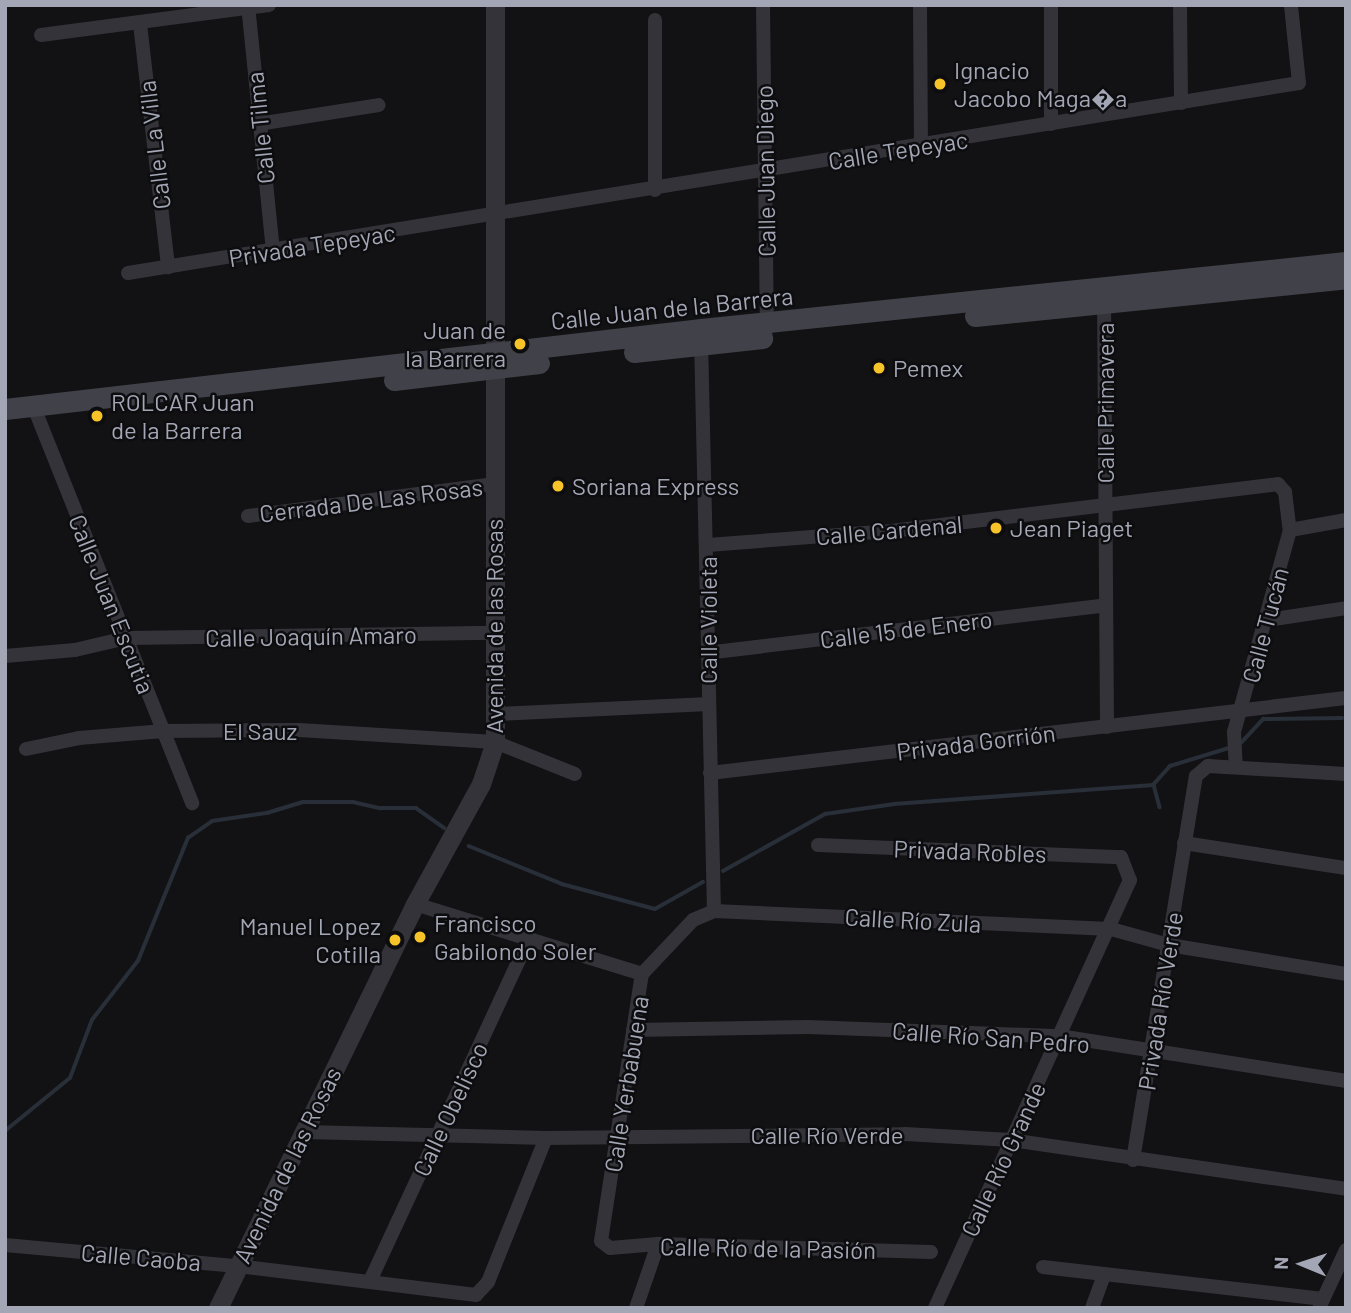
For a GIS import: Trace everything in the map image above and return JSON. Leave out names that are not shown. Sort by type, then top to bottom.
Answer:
[{"type":"main road","name":"Calle Juan de la Barrera","points":[[5,409],[34,411],[495,362],[701,336],[1345,270]]},
{"type":"main road","name":"Calle Juan de la Barrera","points":[[5,421],[34,411]]},
{"type":"street","points":[[41,35],[269,5]]},
{"type":"street","name":"Avenida de las Rosas","points":[[218,1308],[415,904],[481,784],[495,742],[495,5]]},
{"type":"street","name":"Calle Juan Diego","points":[[763,5],[767,330]]},
{"type":"street","points":[[920,5],[921,146]]},
{"type":"street","points":[[1051,5],[1051,124]]},
{"type":"street","points":[[1180,5],[1181,103]]},
{"type":"street","name":"Calle Tepeyac","points":[[496,216],[1299,83],[1292,5]]},
{"type":"street","name":"Calle Tilma","points":[[248,7],[273,251]]},
{"type":"street","points":[[655,20],[655,190]]},
{"type":"street","name":"Calle La Villa","points":[[140,24],[168,267]]},
{"type":"street","points":[[258,124],[379,105]]},
{"type":"street","name":"Privada Tepeyac","points":[[128,273],[496,216]]},
{"type":"street","name":"Calle Primavera","points":[[1104,296],[1107,727]]},
{"type":"street","name":"Calle Violeta","points":[[701,336],[708,545],[706,653],[714,911]]},
{"type":"street","name":"Calle Juan Escutia","points":[[34,411],[191,803]]},
{"type":"street","name":"Cerrada De Las Rosas","points":[[248,516],[495,484]]},
{"type":"street","name":"Calle Cardenal","points":[[708,545],[1105,507],[1278,484]]},
{"type":"street","name":"Calle Tucán","points":[[1236,767],[1234,732],[1268,620],[1290,530],[1285,492],[1278,484]]},
{"type":"street","points":[[1290,530],[1346,520]]},
{"type":"street","name":"Calle 15 de Enero","points":[[706,653],[1106,605]]},
{"type":"street","points":[[1268,620],[1346,608]]},
{"type":"street","name":"Calle Joaquín Amaro","points":[[5,656],[75,650],[126,638],[496,633]]},
{"type":"street","name":"Privada Gorrión","points":[[710,773],[1346,698]]},
{"type":"street","points":[[497,714],[709,704]]},
{"type":"street","name":"El Sauz","points":[[26,749],[79,738],[164,731],[299,730],[495,742],[575,774]]},
{"type":"street","points":[[1236,767],[1346,774]]},
{"type":"street","name":"Privada Río Verde","points":[[1133,1160],[1153,1053],[1194,779],[1202,768],[1236,767]]},
{"type":"street","points":[[1184,843],[1346,868]]},
{"type":"street","name":"Privada Robles","points":[[818,845],[1121,857]]},
{"type":"street","name":"Calle Río Grande","points":[[934,1308],[1111,929],[1130,880],[1121,857]]},
{"type":"street","points":[[415,904],[530,937],[642,974]]},
{"type":"street","name":"Calle Río Zula","points":[[714,911],[1111,929],[1169,945],[1346,974]]},
{"type":"street","name":"Calle Yerbabuena","points":[[606,1247],[600,1235],[620,1135],[642,974],[676,935],[694,920],[714,911]]},
{"type":"street","name":"Calle Obelisco","points":[[370,1281],[530,937]]},
{"type":"street","name":"Calle Río San Pedro","points":[[633,1030],[808,1027],[1059,1036],[1153,1053],[1346,1081]]},
{"type":"street","name":"Calle Río Verde","points":[[304,1132],[546,1138],[620,1135],[905,1135],[1011,1140],[1133,1160],[1346,1189]]},
{"type":"street","name":"Calle Caoba","points":[[5,1245],[237,1266],[370,1281],[466,1296],[483,1290],[546,1138]]},
{"type":"street","points":[[636,1308],[658,1244]]},
{"type":"street","name":"Calle Río de la Pasión","points":[[606,1247],[658,1244],[931,1252]]},
{"type":"street","points":[[1043,1267],[1321,1303],[1346,1250]]},
{"type":"street","points":[[1092,1308],[1104,1275]]},
{"type":"waterway","points":[[1241,743],[1263,719],[1342,718]]},
{"type":"waterway","points":[[723,871],[825,814],[894,804],[1153,785],[1170,766],[1229,748]]},
{"type":"waterway","points":[[1154,785],[1160,807]]},
{"type":"waterway","points":[[5,1131],[70,1078],[92,1020],[138,961],[188,838],[212,821],[267,813],[303,802],[353,802],[380,808],[416,808],[445,828]]},
{"type":"waterway","points":[[469,846],[562,884],[655,909],[703,882]]},
{"type":"place","name":"Ignacio Jacobo Maga�a","points":[[940,84]]},
{"type":"place","name":"Juan de la Barrera","points":[[520,344]]},
{"type":"place","name":"Pemex","points":[[879,368]]},
{"type":"place","name":"ROLCAR Juan de la Barrera","points":[[97,416]]},
{"type":"place","name":"Soriana Express","points":[[558,486]]},
{"type":"place","name":"Jean Piaget","points":[[996,528]]},
{"type":"place","name":"Francisco Gabilondo Soler","points":[[420,937]]},
{"type":"place","name":"Manuel Lopez Cotilla","points":[[395,940]]}]
